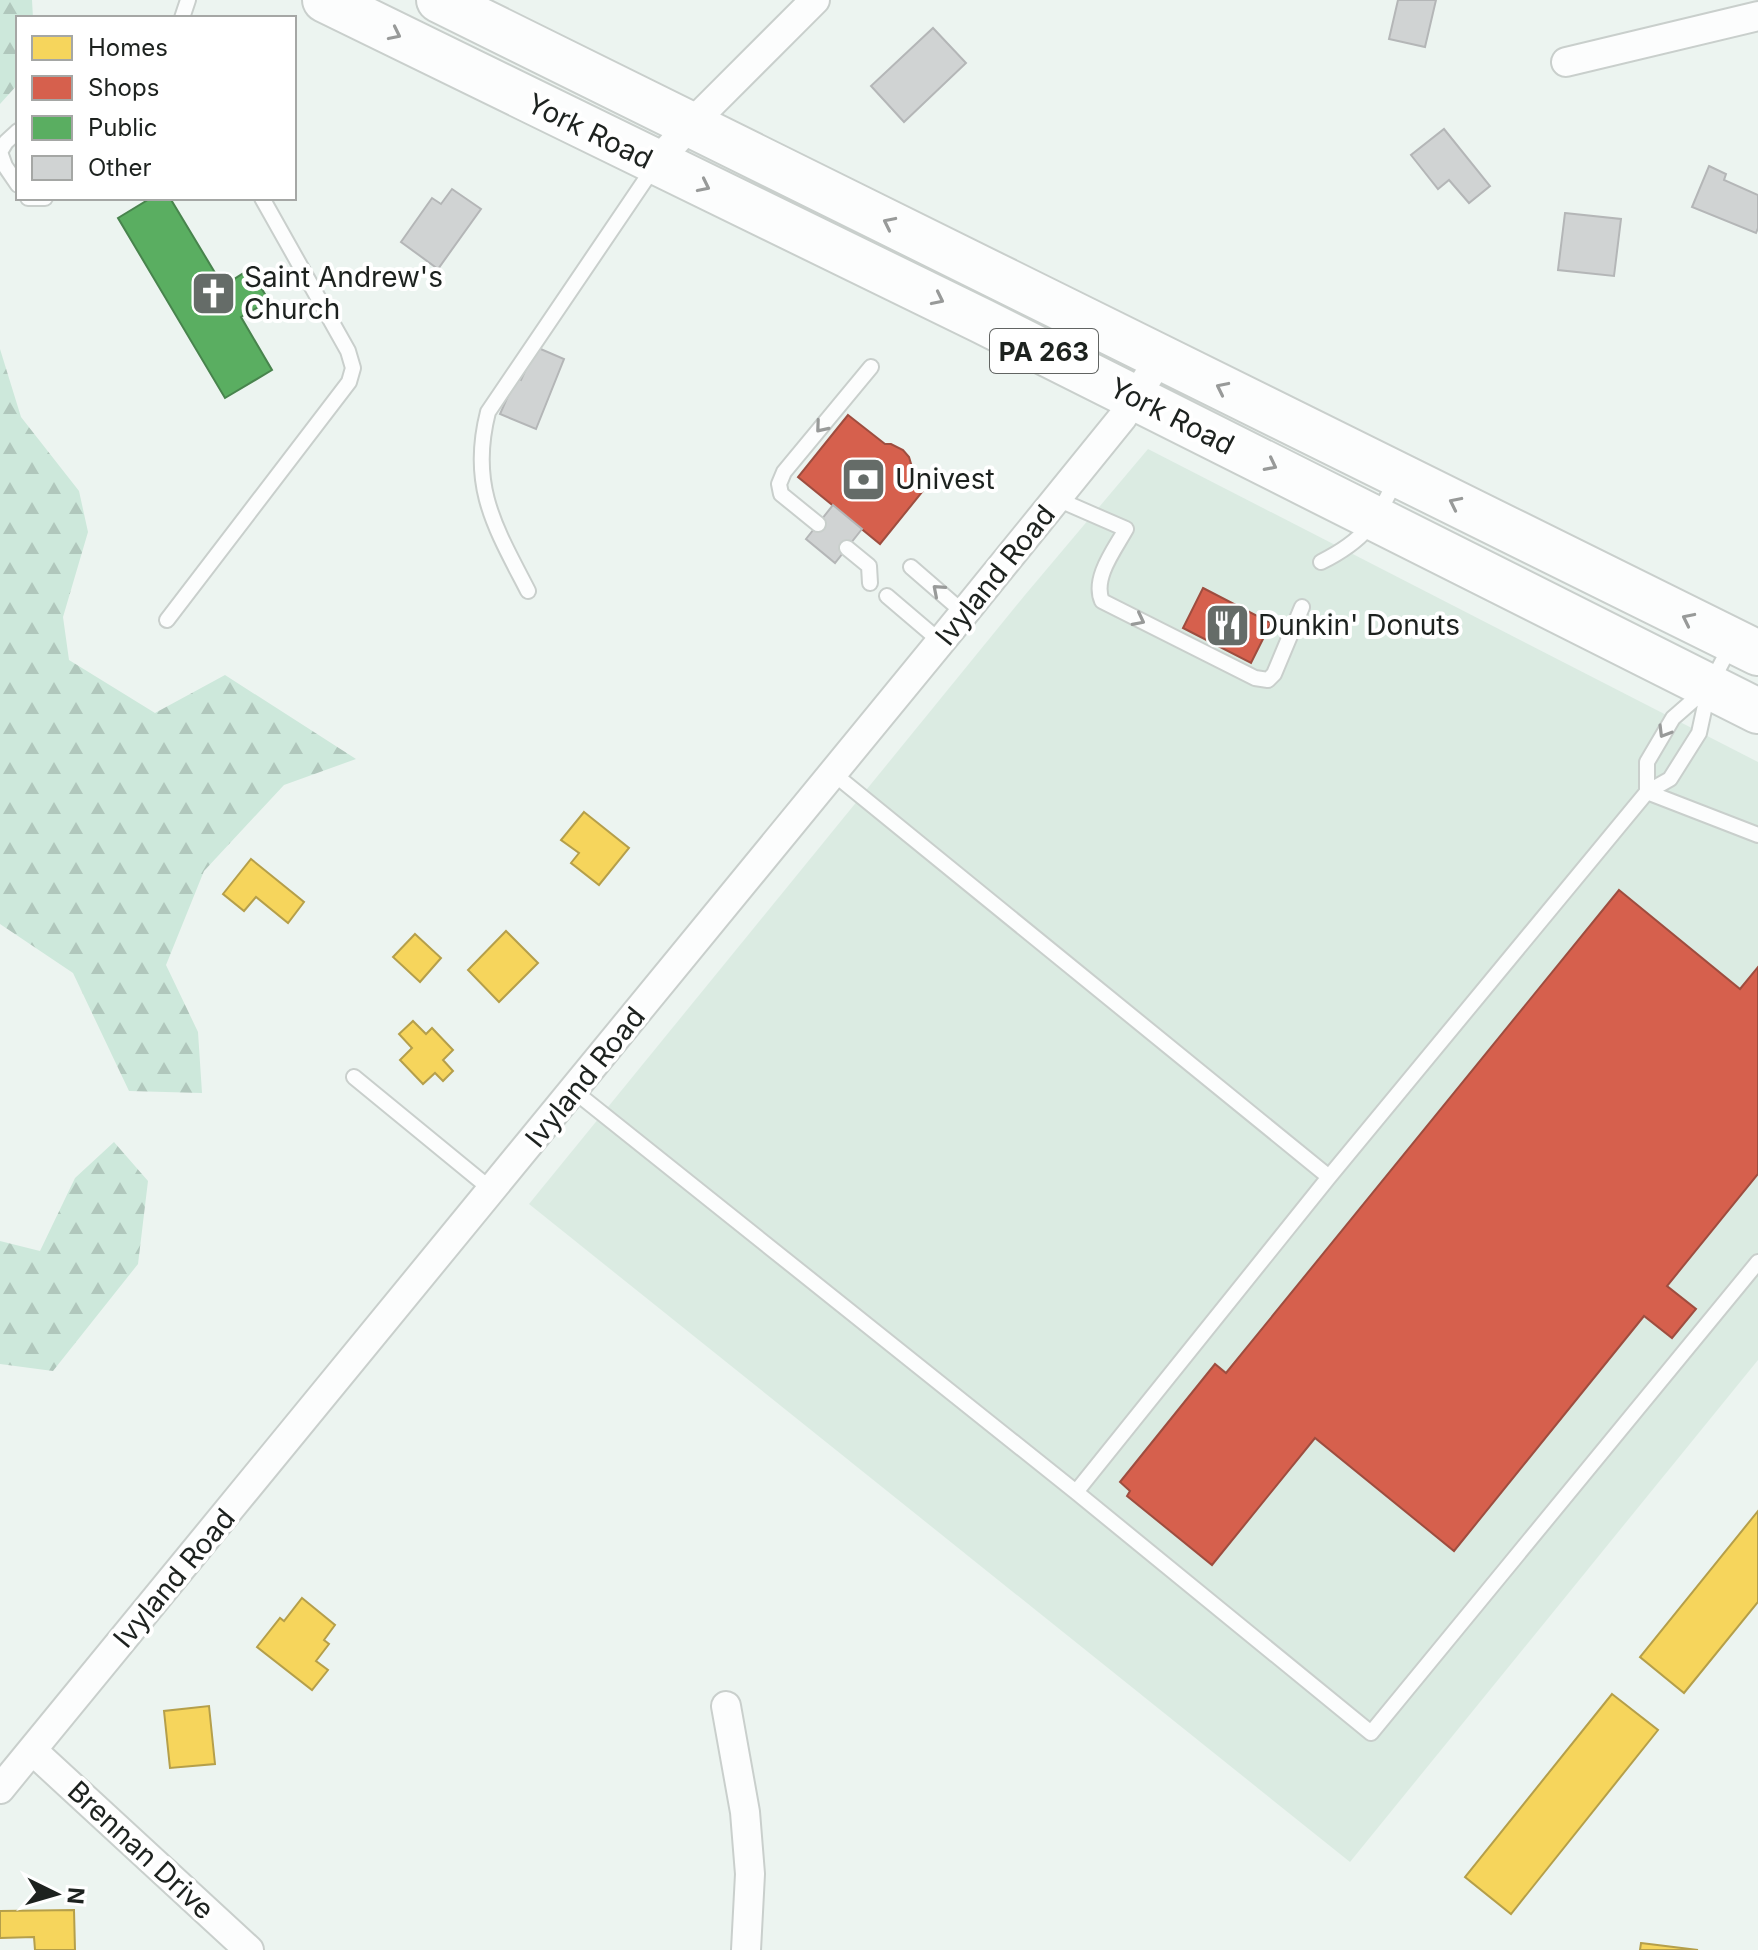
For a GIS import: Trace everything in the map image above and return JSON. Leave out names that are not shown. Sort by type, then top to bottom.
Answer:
[{"type":"highway","name":"York Road","points":[[325,0],[1134,396],[1758,711]]},
{"type":"highway","name":"York Road","points":[[439,0],[1745,647]]},
{"type":"street","points":[[656,163],[815,0]]},
{"type":"street","points":[[1566,62],[1758,16]]},
{"type":"street","name":"Ivyland Road","points":[[0,1789],[1057,499],[1122,418],[1160,358]]},
{"type":"street","points":[[726,1706],[745,1812],[750,1874],[746,1950]]},
{"type":"street","name":"Brennan Drive","points":[[32,1750],[249,1950]]},
{"type":"lane","points":[[16,133],[0,152],[16,182]]},
{"type":"lane","points":[[528,591],[491,518],[483,480],[481,441],[488,412],[656,163]]},
{"type":"lane","points":[[167,620],[349,382],[353,368],[348,351],[263,200]]},
{"type":"lane","points":[[818,524],[781,494],[779,484],[784,472],[871,367]]},
{"type":"lane","points":[[1321,562],[1345,550],[1377,519],[1399,474]]},
{"type":"lane","points":[[1057,499],[1126,529],[1100,583],[1098,592],[1102,601],[1255,678],[1268,680],[1274,674],[1302,607]]},
{"type":"lane","points":[[847,548],[869,566],[870,583]]},
{"type":"lane","points":[[911,567],[964,613]]},
{"type":"lane","points":[[887,596],[941,642]]},
{"type":"lane","points":[[1647,792],[1647,762],[1673,718],[1709,687],[1745,647]]},
{"type":"lane","points":[[1076,1492],[1329,1177],[1647,792],[1670,779],[1699,733],[1709,687]]},
{"type":"lane","points":[[834,774],[1329,1177]]},
{"type":"lane","points":[[1647,792],[1758,835]]},
{"type":"lane","points":[[354,1077],[493,1191]]},
{"type":"lane","points":[[574,1091],[1076,1492],[1371,1733],[1758,1262]]},
{"type":"shaded area","points":[[1148,449],[1758,762],[1758,1360],[1350,1862],[529,1204],[1025,595]]},
{"type":"green space","points":[[0,0],[32,0],[33,16],[16,16],[16,86],[0,104]]},
{"type":"green space","points":[[0,349],[21,417],[79,491],[88,532],[63,617],[69,660],[155,713],[225,675],[356,759],[284,785],[204,871],[166,965],[198,1032],[202,1093],[129,1091],[73,973],[0,924]]},
{"type":"green space","points":[[114,1142],[148,1181],[138,1264],[53,1371],[0,1364],[0,1241],[40,1251],[75,1178]]},
{"type":"building: Homes","points":[[584,812],[629,848],[599,885],[571,863],[579,853],[561,840]]},
{"type":"building: Homes","points":[[251,859],[304,902],[288,923],[256,897],[244,911],[223,894]]},
{"type":"building: Homes","points":[[506,931],[538,963],[499,1002],[468,970]]},
{"type":"building: Homes","points":[[415,934],[441,958],[420,982],[393,957]]},
{"type":"building: Homes","points":[[413,1021],[426,1034],[432,1028],[453,1050],[443,1060],[453,1071],[443,1081],[435,1073],[423,1084],[400,1060],[412,1048],[399,1034]]},
{"type":"building: Homes","points":[[1758,1511],[1758,1602],[1684,1693],[1640,1657]]},
{"type":"building: Homes","points":[[302,1598],[335,1625],[324,1640],[329,1644],[316,1661],[328,1670],[312,1690],[257,1647],[280,1618],[284,1621]]},
{"type":"building: Homes","points":[[1612,1694],[1658,1730],[1511,1914],[1465,1877]]},
{"type":"building: Homes","points":[[209,1706],[215,1764],[170,1768],[164,1711]]},
{"type":"building: Homes","points":[[74,1910],[75,1950],[35,1950],[34,1937],[0,1938],[0,1911]]},
{"type":"building: Homes","points":[[1641,1943],[1698,1950],[1640,1950]]},
{"type":"building: Shops","name":"Univest","points":[[848,415],[885,444],[903,450],[912,467],[931,481],[880,544],[798,477]]},
{"type":"building: Shops","name":"Dunkin' Donuts","points":[[1203,588],[1271,623],[1251,663],[1183,628]]},
{"type":"building: Shops","points":[[1619,890],[1740,989],[1758,967],[1758,1174],[1667,1286],[1696,1309],[1672,1338],[1644,1316],[1454,1551],[1315,1438],[1212,1565],[1127,1496],[1130,1491],[1120,1482],[1215,1364],[1226,1373]]},
{"type":"building: Public","name":"Saint Andrew's Church","points":[[148,200],[171,200],[223,286],[250,269],[269,301],[241,317],[272,370],[225,398],[118,218]]},
{"type":"building: Other","points":[[1398,0],[1436,0],[1425,47],[1389,39]]},
{"type":"building: Other","points":[[933,28],[966,63],[904,122],[871,86]]},
{"type":"building: Other","points":[[1444,129],[1490,186],[1469,203],[1449,180],[1438,189],[1411,155]]},
{"type":"building: Other","points":[[1709,166],[1726,174],[1724,180],[1758,195],[1756,233],[1692,207]]},
{"type":"building: Other","points":[[452,189],[481,209],[438,269],[401,242],[432,198],[441,204]]},
{"type":"building: Other","points":[[1565,213],[1621,219],[1614,276],[1558,270]]},
{"type":"building: Other","points":[[536,347],[564,359],[536,429],[500,414],[516,378],[521,380]]},
{"type":"building: Other","points":[[833,505],[862,529],[835,563],[806,539]]},
{"type":"place","name":"Saint Andrew's Church","points":[[213,293]]},
{"type":"place","name":"Univest","points":[[864,479]]},
{"type":"place","name":"Dunkin' Donuts","points":[[1227,625]]}]
